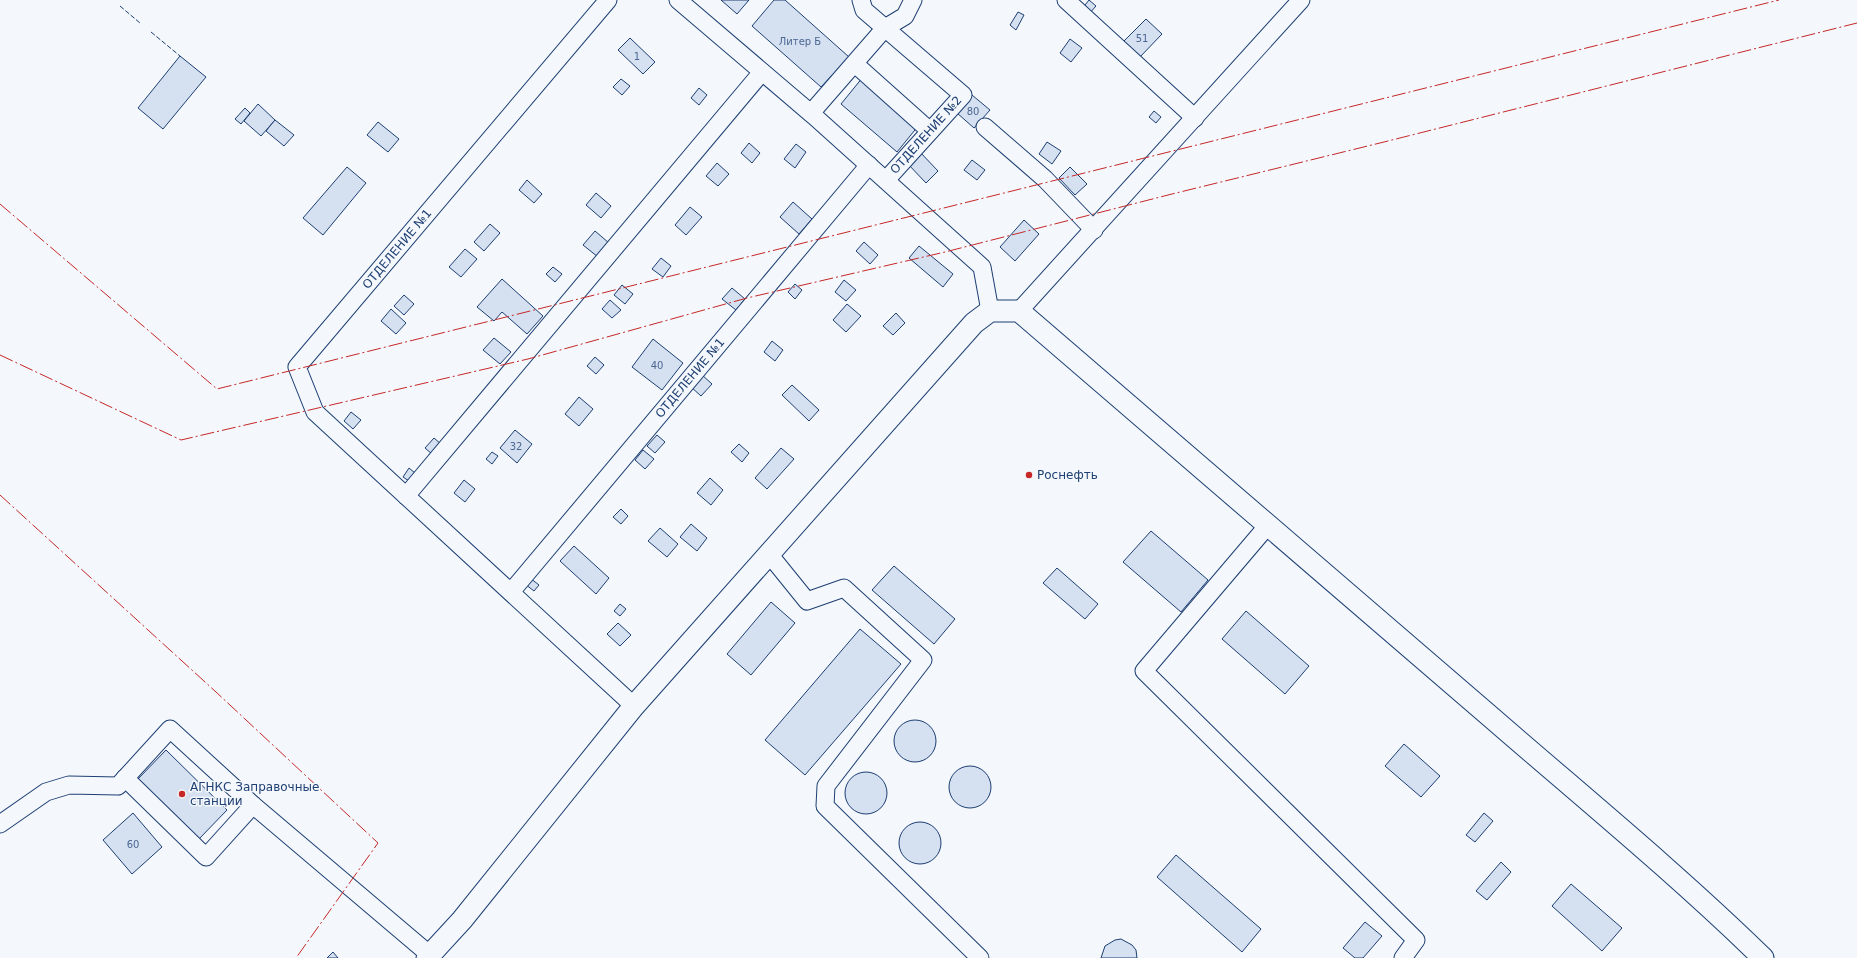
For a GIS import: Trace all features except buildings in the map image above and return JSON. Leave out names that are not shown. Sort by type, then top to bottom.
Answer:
[{"type":"main road","points":[[429,956],[462,920],[634,706],[974,323],[990,312],[1019,311],[1269,524],[1721,917],[1763,958]]},
{"type":"street","name":"ОТДЕЛЕНИЕ №1","points":[[608,0],[296,367],[315,412],[634,706]]},
{"type":"street","points":[[678,0],[811,113],[982,267],[990,312]]},
{"type":"street","name":"ОТДЕЛЕНИЕ №2","points":[[861,0],[864,10],[963,94],[886,180]]},
{"type":"street","points":[[811,113],[885,28],[905,16],[913,0]]},
{"type":"street","points":[[1066,0],[1195,118]]},
{"type":"street","points":[[1019,311],[1094,230],[1299,1]]},
{"type":"street","points":[[854,64],[930,131]]},
{"type":"street","points":[[406,496],[762,72]]},
{"type":"street","points":[[985,127],[1045,179],[1094,230]]},
{"type":"street","name":"ОТДЕЛЕНИЕ №1","points":[[511,592],[869,165]]},
{"type":"street","points":[[1269,524],[1144,670],[1416,940],[1403,958]]},
{"type":"street","points":[[769,554],[807,601],[844,588],[923,660],[826,786],[825,806],[980,958]]},
{"type":"street","points":[[0,824],[46,792],[69,785],[118,786],[170,729],[253,805],[429,956]]},
{"type":"street","points":[[125,778],[206,857],[253,805]]},
{"type":"fence","points":[[120,6],[140,23]]},
{"type":"fence","points":[[151,32],[180,56]]},
{"type":"power","points":[[0,204],[217,389],[1779,0]]},
{"type":"power","points":[[0,355],[181,440],[528,359],[747,298],[945,252],[1857,23]]},
{"type":"power","points":[[0,495],[216,692],[378,843],[296,958]]},
{"type":"place","name":"Роснефть","points":[[1029,475]]},
{"type":"place","name":"АГНКС Заправочные станции","points":[[182,794]]}]
